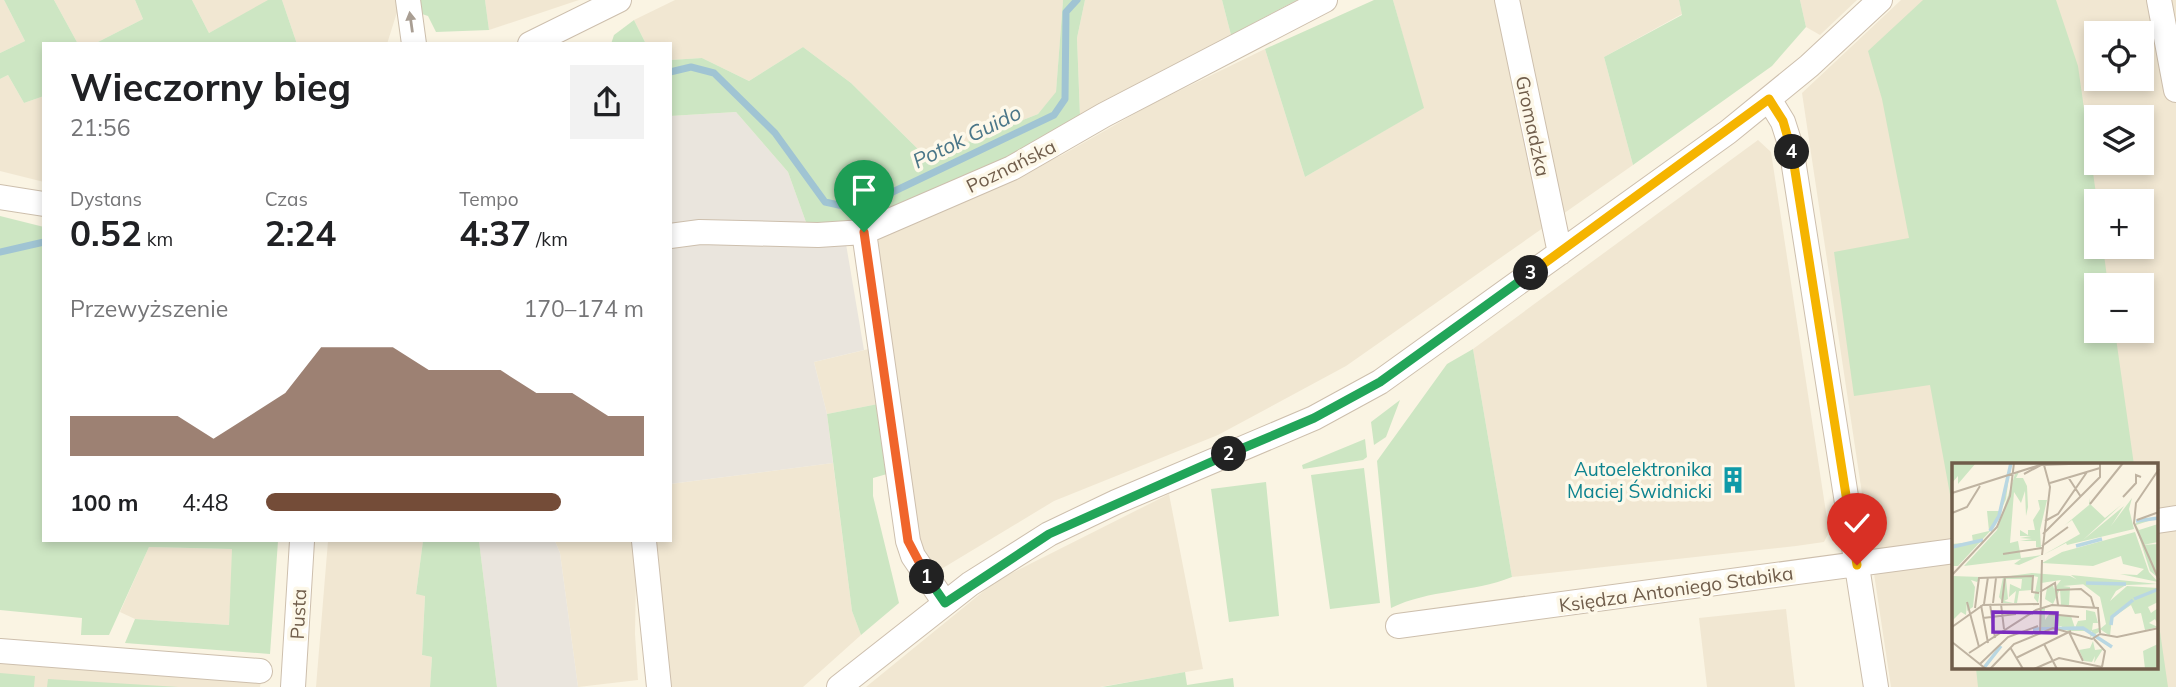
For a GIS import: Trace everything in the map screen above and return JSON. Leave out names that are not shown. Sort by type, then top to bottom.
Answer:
[{"type":"street","points":[[408,0],[414,42]]},
{"type":"street","points":[[538,42],[570,34],[619,0]]},
{"type":"street","name":"Poznańska","points":[[672,236],[712,232],[818,235],[864,232],[1012,168],[1104,115],[1325,0]]},
{"type":"street","name":"Gromadzka","points":[[1507,0],[1560,253]]},
{"type":"street","points":[[839,687],[945,603],[1049,534],[1347,401],[1380,382],[1769,99],[1880,0]]},
{"type":"street","points":[[2159,0],[2176,90]]},
{"type":"street","points":[[1769,99],[1783,121],[1791,147],[1877,687]]},
{"type":"street","points":[[0,197],[42,204]]},
{"type":"street","points":[[864,232],[908,541],[913,556],[945,603]]},
{"type":"street","points":[[2158,521],[2176,518]]},
{"type":"street","name":"Pusta","points":[[293,687],[302,542]]},
{"type":"street","points":[[644,542],[659,687]]},
{"type":"street","name":"Księdza Antoniego Stabika","points":[[1398,626],[1952,551]]},
{"type":"street","points":[[0,651],[260,671]]},
{"type":"shaded area","points":[[0,0],[4,0],[25,41],[0,53]]},
{"type":"shaded area","points":[[54,0],[135,0],[143,19],[98,42],[77,42]]},
{"type":"shaded area","points":[[192,0],[268,0],[268,1],[209,33]]},
{"type":"shaded area","points":[[282,0],[397,0],[398,9],[388,42],[296,42]]},
{"type":"shaded area","points":[[485,0],[579,0],[489,30]]},
{"type":"shaded area","points":[[675,0],[1063,0],[1056,93],[1038,114],[927,158],[851,83],[803,47],[749,81],[702,58],[672,60],[672,42],[645,42],[634,20]]},
{"type":"shaded area","points":[[1085,0],[1222,0],[1231,35],[1080,116],[1077,38]]},
{"type":"shaded area","points":[[1393,0],[1679,0],[1682,14],[1604,57],[1633,165],[1346,366],[1218,435],[1054,501],[933,574],[916,545],[872,242],[900,223],[1062,155],[1150,105],[1265,49],[1305,177],[1423,108]]},
{"type":"shaded area","points":[[1800,0],[1857,0],[1820,35],[1806,27]]},
{"type":"shaded area","points":[[1901,0],[2176,0],[2176,687],[1891,687],[1802,93]]},
{"type":"shaded area","points":[[8,75],[24,103],[42,97],[42,182],[0,171],[0,79]]},
{"type":"shaded area","points":[[736,112],[788,172],[807,225],[672,231],[672,116]]},
{"type":"shaded area","points":[[1758,140],[1771,152],[1829,532],[1824,542],[1512,577],[1473,349]]},
{"type":"shaded area","points":[[735,237],[846,244],[864,350],[814,362],[827,414],[833,463],[672,484],[672,245]]},
{"type":"shaded area","points":[[873,348],[878,404],[827,414],[814,362]]},
{"type":"shaded area","points":[[833,463],[852,611],[861,635],[803,687],[669,687],[654,542],[672,542],[672,484]]},
{"type":"shaded area","points":[[1169,494],[1203,669],[1100,687],[866,687],[996,581]]},
{"type":"shaded area","points":[[328,542],[423,542],[416,594],[425,595],[422,655],[432,657],[430,687],[316,687]]},
{"type":"shaded area","points":[[479,542],[555,542],[560,553],[578,687],[497,687]]},
{"type":"shaded area","points":[[555,542],[632,542],[636,575],[635,634],[638,680],[578,687],[560,553]]},
{"type":"shaded area","points":[[149,547],[233,549],[229,625],[135,619],[120,612]]},
{"type":"shaded area","points":[[1786,609],[1795,687],[1707,687],[1699,618]]},
{"type":"shaded area","points":[[0,662],[261,682],[260,687],[0,687]]},
{"type":"green space","points":[[4,0],[54,0],[77,42],[42,42],[42,97],[24,103],[8,75],[0,79],[0,53],[25,41]]},
{"type":"green space","points":[[135,0],[192,0],[209,33],[268,0],[282,0],[296,42],[98,42],[143,19]]},
{"type":"green space","points":[[420,0],[485,0],[489,30],[436,32],[428,16],[422,14]]},
{"type":"green space","points":[[1063,0],[1085,0],[1077,38],[1080,116],[1046,146],[867,222],[807,225],[788,172],[736,112],[672,116],[672,60],[702,58],[749,81],[803,47],[851,83],[927,158],[1038,114],[1056,92]]},
{"type":"green space","points":[[1222,0],[1297,0],[1231,35]]},
{"type":"green space","points":[[1374,0],[1393,0],[1424,108],[1305,177],[1265,49]]},
{"type":"green space","points":[[1679,0],[1800,0],[1806,27],[1772,66],[1633,165],[1604,57],[1682,15]]},
{"type":"green space","points":[[1923,0],[2056,0],[2078,66],[2084,109],[2084,175],[2093,175],[2095,189],[2084,189],[2084,259],[2105,259],[2106,273],[2084,273],[2084,343],[2117,343],[2134,463],[1952,463],[1952,505],[1930,385],[1854,396],[1834,252],[1909,238],[1882,99],[1868,51]]},
{"type":"green space","points":[[634,20],[645,42],[612,42],[614,35]]},
{"type":"green space","points":[[0,216],[42,226],[42,542],[278,542],[270,654],[125,643],[135,619],[229,625],[232,549],[149,547],[109,635],[81,635],[82,618],[0,610]]},
{"type":"green space","points":[[1473,349],[1512,577],[1482,586],[1421,597],[1391,608],[1377,461],[1447,364]]},
{"type":"green space","points":[[1400,400],[1386,437],[1374,445],[1371,422]]},
{"type":"green space","points":[[878,404],[887,474],[873,478],[873,496],[899,603],[861,635],[852,611],[827,414]]},
{"type":"green space","points":[[1365,439],[1367,457],[1363,460],[1303,469],[1302,465]]},
{"type":"green space","points":[[1364,468],[1380,603],[1330,609],[1311,475]]},
{"type":"green space","points":[[1266,482],[1279,616],[1229,622],[1211,489]]},
{"type":"green space","points":[[423,542],[479,542],[497,687],[430,687],[432,657],[422,655],[425,596],[416,594]]},
{"type":"green space","points":[[2158,618],[2168,687],[1978,687],[1976,670],[2158,670]]},
{"type":"green space","points":[[1185,672],[1187,685],[1233,678],[1234,687],[1102,687]]},
{"type":"green space","points":[[0,673],[35,676],[34,687],[0,687]]},
{"type":"green space","points":[[48,679],[179,687],[47,687]]},
{"type":"waterway","name":"Potok Guido","points":[[672,72],[691,67],[714,73],[775,133],[825,202],[857,209],[1054,115],[1065,99],[1066,12],[1077,0]]},
{"type":"waterway","name":"Potok Guido","points":[[0,252],[42,242]]},
{"type":"place","name":"Autoelektronika Maciej Świdnicki","points":[[1733,480]]},
{"type":"route","points":[[864,232],[908,541],[913,556],[945,603],[1049,534],[1116,502],[1314,418],[1380,382],[1728,132],[1769,99],[1783,121],[1791,147],[1857,565]]}]
